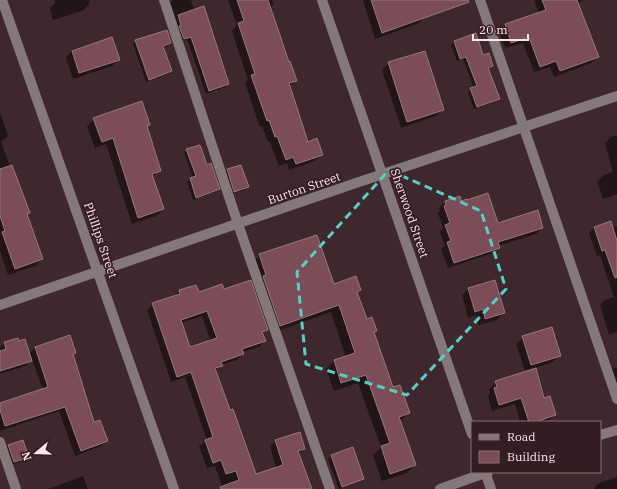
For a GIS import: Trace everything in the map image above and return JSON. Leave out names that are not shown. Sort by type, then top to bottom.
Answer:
[{"type":"street","name":"Phillips Street","points":[[2,0],[174,489]]},
{"type":"street","points":[[164,0],[238,224],[330,489]]},
{"type":"street","name":"Sherwood Street","points":[[322,0],[471,431]]},
{"type":"street","points":[[480,0],[617,399]]},
{"type":"street","name":"Burton Street","points":[[0,305],[617,96]]},
{"type":"street","points":[[601,435],[617,430]]},
{"type":"street","points":[[0,442],[16,489]]},
{"type":"street","points":[[440,489],[483,473]]},
{"type":"street","points":[[486,473],[491,489]]},
{"type":"highlighted area","points":[[389,170],[481,211],[506,289],[407,395],[306,364],[297,272]]},
{"type":"building","points":[[237,0],[268,0],[297,81],[289,83],[308,142],[317,138],[323,155],[296,164],[293,157],[286,160],[277,136],[275,137],[269,120],[267,121],[251,75],[255,74],[238,23],[244,21]]},
{"type":"building","points":[[371,0],[468,0],[469,2],[382,33]]},
{"type":"building","points":[[542,0],[577,0],[599,57],[560,71],[556,61],[540,67],[529,37],[511,43],[505,24],[546,10]]},
{"type":"building","points":[[204,6],[229,84],[209,91],[191,37],[184,39],[179,26],[181,25],[178,15]]},
{"type":"building","points":[[167,30],[171,43],[163,46],[172,71],[149,80],[135,40]]},
{"type":"building","points":[[476,33],[483,55],[489,53],[493,66],[488,68],[500,99],[477,107],[470,88],[477,86],[466,57],[460,59],[454,41]]},
{"type":"building","points":[[112,37],[120,60],[79,73],[72,51]]},
{"type":"building","points":[[425,51],[444,110],[407,122],[388,62]]},
{"type":"building","points":[[142,101],[150,125],[147,126],[161,171],[152,174],[164,209],[138,218],[113,138],[102,142],[93,118]]},
{"type":"building","points":[[200,145],[207,165],[211,163],[220,189],[196,198],[190,178],[196,176],[186,149]]},
{"type":"building","points":[[12,165],[30,213],[27,214],[43,259],[15,269],[2,232],[5,231],[0,216],[0,169]]},
{"type":"building","points":[[241,165],[249,187],[234,192],[227,169]]},
{"type":"building","points":[[488,193],[498,223],[538,210],[543,228],[498,242],[500,248],[454,263],[447,242],[451,241],[445,225],[450,223],[444,206],[446,205],[445,201],[460,196],[461,201],[467,200]]},
{"type":"building","points":[[611,221],[617,241],[617,277],[615,278],[605,250],[602,251],[594,227]]},
{"type":"building","points":[[317,235],[334,284],[356,276],[361,290],[357,292],[367,319],[372,317],[377,331],[374,332],[393,387],[400,385],[410,413],[399,417],[416,465],[390,474],[381,446],[390,443],[366,375],[341,383],[334,360],[355,353],[339,305],[280,326],[263,276],[266,275],[259,254]]},
{"type":"building","points":[[251,280],[268,330],[262,332],[266,341],[242,349],[244,354],[221,362],[223,366],[215,368],[230,410],[233,409],[256,474],[283,465],[275,440],[300,432],[305,449],[298,451],[312,489],[221,489],[220,487],[239,480],[236,471],[226,474],[221,460],[213,463],[205,440],[213,437],[191,372],[177,377],[152,303],[180,294],[179,290],[196,285],[199,292],[222,284],[224,289]],"holes":[[[207,311],[217,338],[190,347],[181,320]]]},
{"type":"building","points":[[495,280],[505,313],[485,319],[483,309],[475,312],[468,288]]},
{"type":"building","points":[[552,327],[561,356],[531,365],[522,336]]},
{"type":"building","points":[[70,335],[76,353],[73,354],[94,422],[100,420],[108,441],[81,451],[65,407],[5,426],[0,410],[0,403],[48,387],[35,347]]},
{"type":"building","points":[[18,338],[19,341],[25,339],[32,361],[0,371],[0,351],[6,349],[4,342]]},
{"type":"building","points":[[536,368],[544,398],[550,396],[556,415],[538,421],[529,421],[521,398],[499,405],[494,388],[497,387],[495,381]]},
{"type":"building","points":[[23,440],[29,458],[14,462],[8,445]]},
{"type":"building","points":[[353,447],[364,479],[342,487],[331,455]]}]
